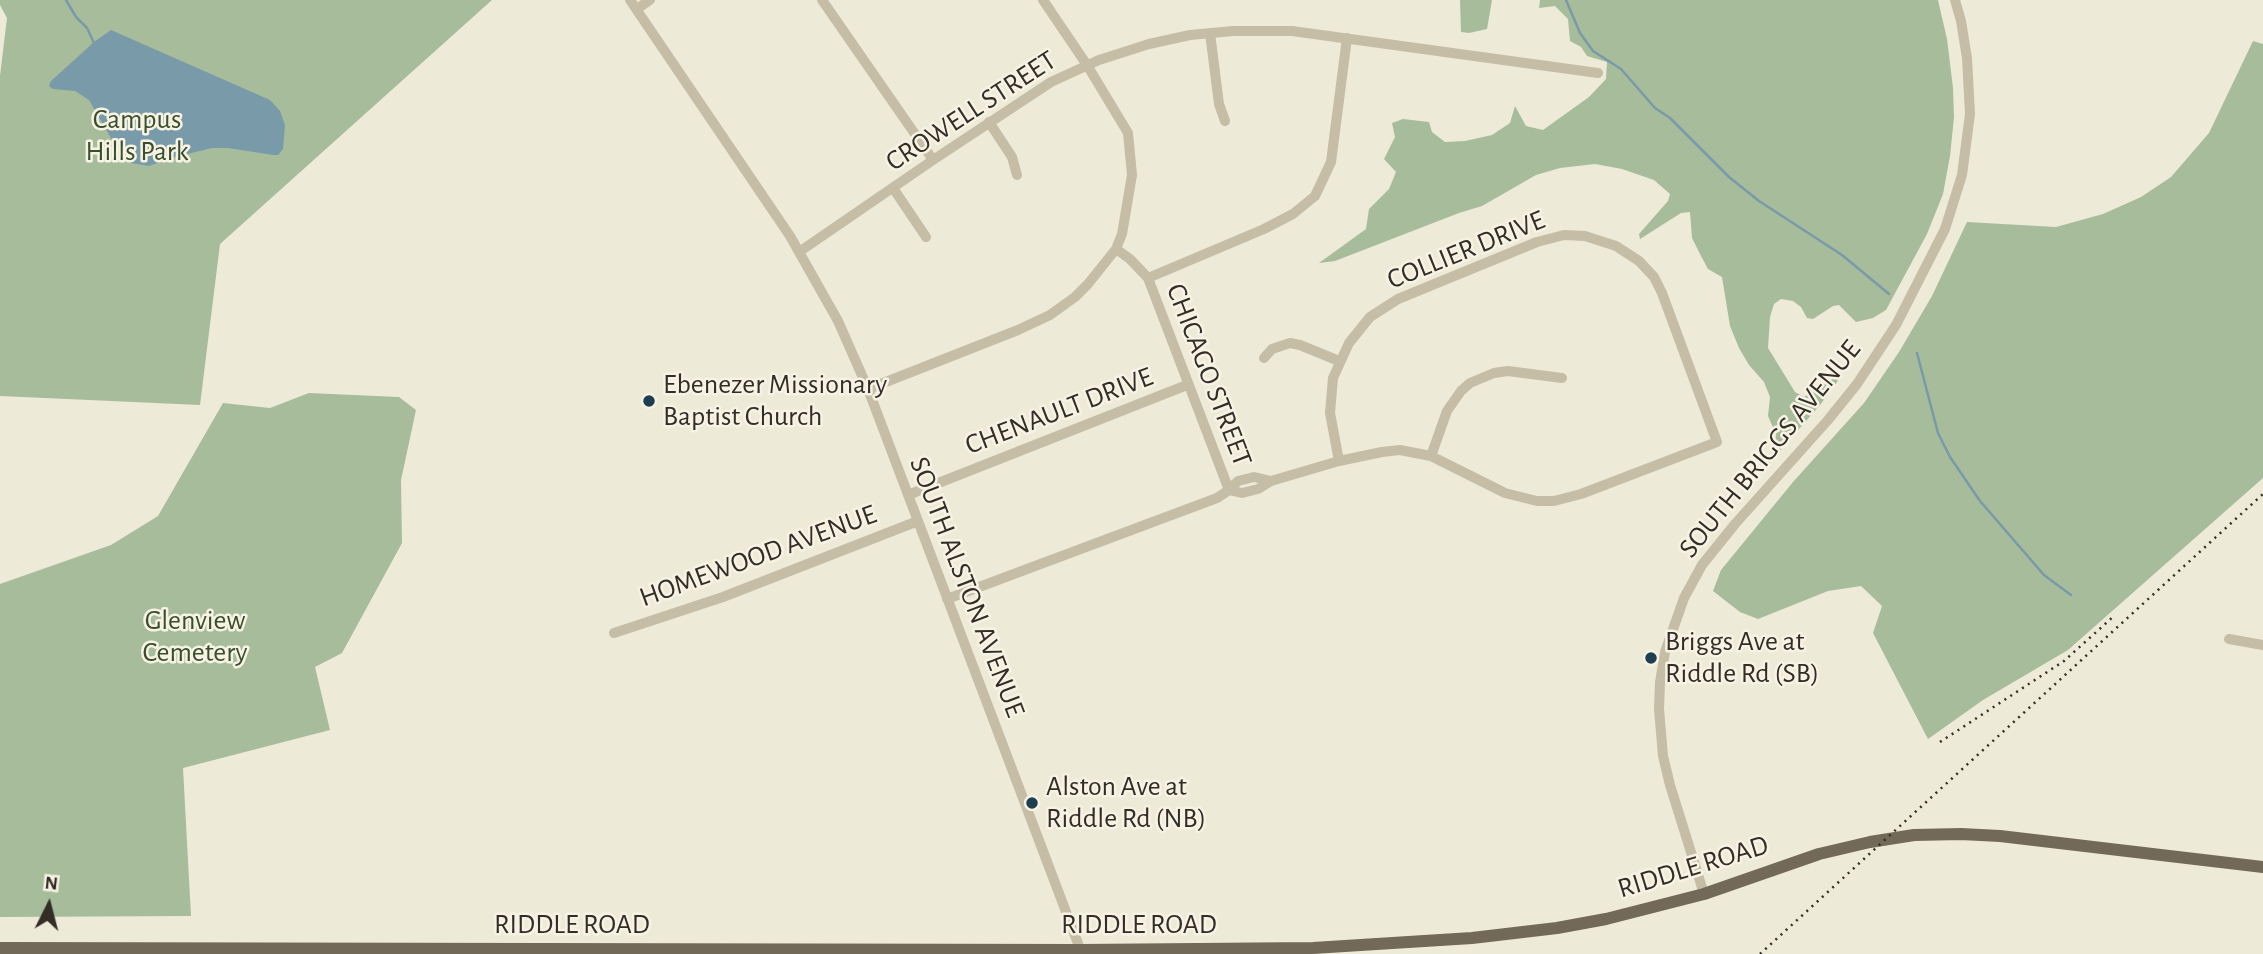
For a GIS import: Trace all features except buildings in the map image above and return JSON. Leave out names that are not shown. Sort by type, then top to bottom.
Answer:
[{"type":"main road","name":"RIDDLE ROAD","points":[[0,948],[1081,952],[1313,948],[1472,938],[1606,919],[1704,894],[1844,847],[1887,838],[1935,833],[2000,836],[2263,867]]},
{"type":"street","points":[[633,5],[650,0]]},
{"type":"street","points":[[822,0],[933,160]]},
{"type":"street","points":[[868,389],[1050,315],[1088,284],[1116,249],[1122,234],[1132,174],[1128,133],[1043,0]]},
{"type":"street","name":"SOUTH BRIGGS AVENUE","points":[[1704,894],[1663,756],[1659,709],[1665,652],[1681,606],[1702,565],[1857,384],[1896,325],[1945,229],[1962,175],[1970,114],[1965,38],[1955,0]]},
{"type":"street","name":"SOUTH ALSTON AVENUE","points":[[633,5],[799,252],[838,321],[868,389],[1081,952]]},
{"type":"street","name":"CROWELL STREET","points":[[799,252],[1051,82],[1087,65],[1149,44],[1210,33],[1264,30],[1347,38],[1598,73]]},
{"type":"street","points":[[1210,33],[1219,104],[1226,121]]},
{"type":"street","points":[[1148,278],[1264,229],[1293,214],[1315,196],[1331,162],[1347,38]]},
{"type":"street","points":[[989,122],[1012,157],[1017,175]]},
{"type":"street","points":[[893,188],[926,237]]},
{"type":"street","name":"COLLIER DRIVE","points":[[947,599],[1217,498],[1229,490],[1242,493],[1258,489],[1270,481],[1339,461],[1391,450],[1431,456],[1505,493],[1537,501],[1554,501],[1581,494],[1717,442],[1654,277],[1624,250],[1585,236],[1574,235],[1552,237],[1398,299],[1376,313],[1359,329],[1339,361],[1333,378],[1330,413],[1339,461]]},
{"type":"street","name":"CHICAGO STREET","points":[[1116,249],[1148,278],[1229,490]]},
{"type":"street","points":[[1265,358],[1272,349],[1290,343],[1339,361]]},
{"type":"street","points":[[1431,456],[1447,411],[1470,383],[1494,373],[1507,371],[1562,378]]},
{"type":"street","name":"CHENAULT DRIVE","points":[[908,495],[1188,385]]},
{"type":"street","name":"HOMEWOOD AVENUE","points":[[614,633],[723,597],[918,522]]},
{"type":"street","points":[[2230,639],[2263,645]]},
{"type":"green space","name":"Campus Hills Park","points":[[0,0],[492,0],[220,244],[200,405],[0,396],[0,76],[7,18]]},
{"type":"green space","points":[[1460,0],[1492,0],[1487,29],[1461,32]]},
{"type":"green space","points":[[1540,0],[1938,0],[1947,39],[1954,117],[1943,194],[1927,234],[1886,310],[1873,318],[1856,322],[1839,305],[1813,319],[1807,318],[1801,307],[1793,301],[1781,299],[1774,304],[1770,317],[1768,348],[1795,392],[1804,397],[1840,374],[1820,405],[1765,468],[1775,446],[1776,434],[1768,416],[1770,397],[1764,382],[1739,348],[1730,326],[1722,277],[1708,269],[1692,238],[1690,212],[1681,213],[1640,239],[1639,234],[1668,201],[1670,194],[1654,180],[1622,169],[1595,164],[1560,168],[1536,175],[1482,206],[1335,261],[1319,263],[1366,229],[1369,209],[1389,189],[1396,172],[1384,159],[1395,137],[1392,123],[1403,119],[1429,122],[1432,132],[1445,142],[1465,141],[1492,135],[1510,123],[1515,106],[1526,126],[1543,130],[1589,97],[1606,79],[1607,62],[1587,56],[1581,47],[1570,41],[1568,19],[1555,6],[1539,8]]},
{"type":"green space","points":[[2253,41],[2263,44],[2263,478],[2068,650],[1983,700],[1928,739],[1873,633],[1882,606],[1861,586],[1828,591],[1758,619],[1740,612],[1713,591],[1721,570],[1793,482],[1864,403],[1899,352],[1932,296],[1967,222],[2056,227],[2103,214],[2141,197],[2171,177],[2209,133]]},
{"type":"green space","name":"Glenview Cemetery","points":[[309,393],[399,397],[416,410],[401,480],[402,543],[342,653],[315,667],[330,730],[183,768],[191,916],[0,917],[0,584],[111,545],[158,516],[223,403],[270,408]]},
{"type":"water","points":[[111,30],[270,100],[280,111],[285,125],[283,149],[278,155],[273,155],[212,148],[149,166],[131,163],[115,145],[89,100],[75,91],[53,89],[49,86],[51,81],[94,42]]},
{"type":"waterway","points":[[66,0],[76,17],[87,28],[94,43]]},
{"type":"waterway","points":[[1566,0],[1580,33],[1593,51],[1621,69],[1655,108],[1670,118],[1729,177],[1759,201],[1842,255],[1889,294]]},
{"type":"waterway","points":[[1917,353],[1938,433],[1950,457],[1980,501],[2044,575],[2071,595]]},
{"type":"railway","points":[[1760,954],[2263,494]]},
{"type":"railway","points":[[1940,742],[2064,661],[2114,616]]},
{"type":"place","name":"Ebenezer Missionary Baptist Church","points":[[649,401]]},
{"type":"place","name":"Briggs Ave at Riddle Rd (SB)","points":[[1651,658]]},
{"type":"place","name":"Alston Ave at Riddle Rd (NB)","points":[[1032,803]]}]
